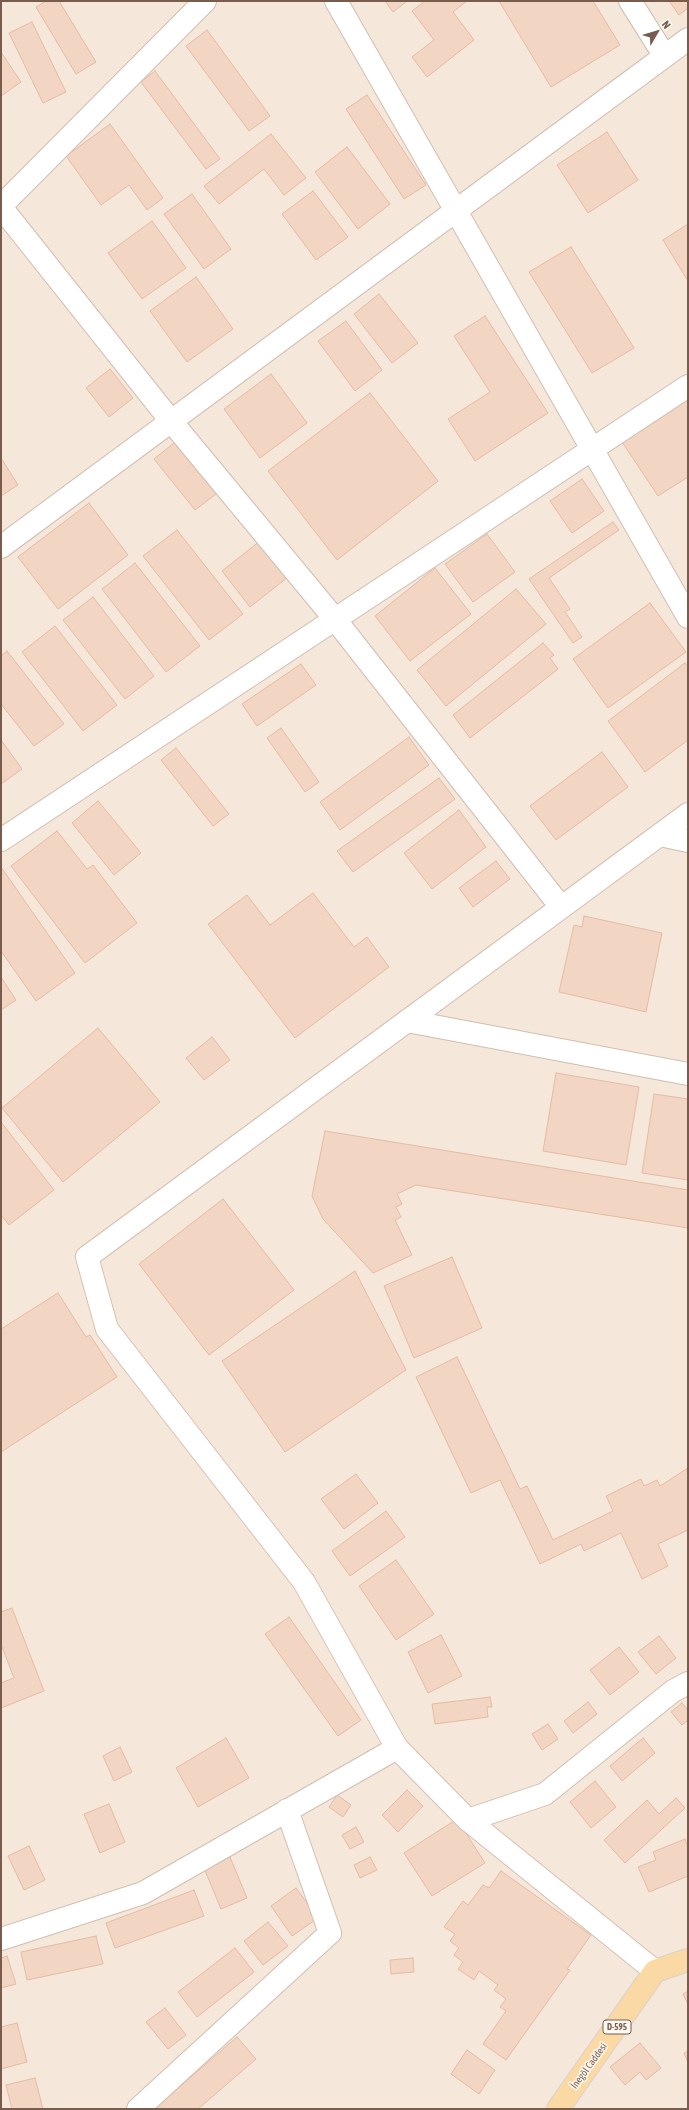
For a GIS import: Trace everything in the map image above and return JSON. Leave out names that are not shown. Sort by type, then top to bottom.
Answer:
[{"type":"main road","points":[[656,1971],[688,1960]]},
{"type":"main road","name":"İnegöl Caddesi","points":[[558,2109],[656,1971]]},
{"type":"street","points":[[204,1],[1,206],[171,421],[334,618],[561,907]]},
{"type":"street","points":[[336,1],[688,617]]},
{"type":"street","points":[[630,1],[664,55]]},
{"type":"street","points":[[1,547],[456,211],[664,55],[688,39]]},
{"type":"street","points":[[1,840],[591,448],[688,386]]},
{"type":"street","points":[[656,1971],[468,1820],[397,1748],[304,1582],[107,1329],[87,1257],[688,814]]},
{"type":"street","points":[[660,835],[688,841]]},
{"type":"street","points":[[407,1021],[688,1074]]},
{"type":"street","points":[[468,1820],[544,1794],[674,1691],[688,1683]]},
{"type":"street","points":[[1,1939],[143,1893],[397,1748]]},
{"type":"street","points":[[138,2109],[330,1933],[287,1810]]},
{"type":"shaded area","points":[[1,1],[688,1],[688,2109],[1,2109]]},
{"type":"building","points":[[46,1],[59,1],[96,62],[76,74],[36,7]]},
{"type":"building","points":[[385,1],[407,1],[393,12]]},
{"type":"building","points":[[425,1],[467,1],[453,12],[474,40],[427,77],[412,57],[434,40],[412,11]]},
{"type":"building","points":[[499,1],[593,1],[620,45],[551,87]]},
{"type":"building","points":[[669,1],[688,1],[688,8],[679,15]]},
{"type":"building","points":[[32,22],[66,92],[43,103],[9,33]]},
{"type":"building","points":[[207,30],[270,116],[249,131],[186,46]]},
{"type":"building","points":[[1,52],[21,82],[1,96]]},
{"type":"building","points":[[155,71],[220,159],[206,169],[141,82]]},
{"type":"building","points":[[367,95],[426,185],[404,199],[346,109]]},
{"type":"building","points":[[110,124],[163,198],[147,210],[129,185],[101,205],[66,156]]},
{"type":"building","points":[[607,132],[638,180],[588,213],[557,165]]},
{"type":"building","points":[[271,134],[306,178],[284,195],[264,169],[219,204],[204,186]]},
{"type":"building","points":[[347,147],[390,204],[358,229],[315,172]]},
{"type":"building","points":[[313,191],[348,237],[316,260],[282,214]]},
{"type":"building","points":[[192,194],[231,249],[204,269],[164,214]]},
{"type":"building","points":[[152,221],[186,268],[142,299],[108,253]]},
{"type":"building","points":[[688,224],[688,281],[663,240]]},
{"type":"building","points":[[571,247],[634,348],[592,373],[529,272]]},
{"type":"building","points":[[196,277],[233,329],[187,362],[150,311]]},
{"type":"building","points":[[379,294],[418,343],[392,363],[354,314]]},
{"type":"building","points":[[485,316],[548,413],[475,461],[448,419],[490,392],[454,336]]},
{"type":"building","points":[[346,321],[382,370],[355,391],[318,341]]},
{"type":"building","points":[[110,369],[133,398],[109,417],[86,388]]},
{"type":"building","points":[[271,374],[307,423],[260,458],[224,409]]},
{"type":"building","points":[[370,393],[438,481],[337,560],[268,471]]},
{"type":"building","points":[[688,398],[688,477],[658,496],[622,442]]},
{"type":"building","points":[[179,439],[220,491],[195,510],[154,459]]},
{"type":"building","points":[[1,458],[18,485],[1,496]]},
{"type":"building","points":[[582,479],[604,511],[572,533],[550,501]]},
{"type":"building","points":[[89,503],[128,555],[58,609],[18,557]]},
{"type":"building","points":[[613,522],[619,530],[549,578],[570,609],[565,612],[582,637],[573,643],[529,579]]},
{"type":"building","points":[[177,530],[243,614],[209,640],[143,556]]},
{"type":"building","points":[[487,534],[515,572],[473,602],[445,564]]},
{"type":"building","points":[[260,541],[288,577],[250,607],[222,571]]},
{"type":"building","points":[[135,563],[200,646],[166,672],[102,589]]},
{"type":"building","points":[[435,568],[471,614],[410,661],[375,616]]},
{"type":"building","points":[[516,589],[546,624],[446,706],[417,670]]},
{"type":"building","points":[[93,597],[154,676],[125,699],[63,620]]},
{"type":"building","points":[[650,603],[686,652],[608,708],[573,659]]},
{"type":"building","points":[[55,626],[117,705],[83,731],[22,652]]},
{"type":"building","points":[[543,643],[554,655],[550,658],[558,669],[470,738],[453,715]]},
{"type":"building","points":[[7,651],[64,724],[34,746],[1,704],[1,656]]},
{"type":"building","points":[[685,663],[688,667],[688,740],[645,772],[608,721]]},
{"type":"building","points":[[301,664],[316,685],[257,726],[242,704]]},
{"type":"building","points":[[281,728],[319,782],[305,792],[267,738]]},
{"type":"building","points":[[409,737],[429,765],[340,830],[320,802]]},
{"type":"building","points":[[1,740],[22,769],[1,784]]},
{"type":"building","points":[[176,748],[229,814],[213,826],[161,760]]},
{"type":"building","points":[[602,752],[628,787],[556,840],[530,806]]},
{"type":"building","points":[[439,778],[455,799],[353,872],[337,851]]},
{"type":"building","points":[[98,801],[141,853],[114,875],[72,823]]},
{"type":"building","points":[[459,810],[486,847],[432,889],[404,853]]},
{"type":"building","points":[[57,831],[87,869],[93,865],[137,923],[85,963],[11,866]]},
{"type":"building","points":[[496,861],[510,879],[473,907],[459,888]]},
{"type":"building","points":[[1,867],[75,973],[36,1001],[1,951]]},
{"type":"building","points":[[313,893],[354,947],[367,937],[389,967],[295,1038],[208,924],[247,895],[270,925]]},
{"type":"building","points":[[584,916],[662,933],[646,1012],[559,992],[574,925],[582,927]]},
{"type":"building","points":[[1,977],[16,1000],[1,1010]]},
{"type":"building","points":[[98,1028],[160,1102],[63,1182],[2,1108]]},
{"type":"building","points":[[212,1037],[230,1060],[204,1080],[186,1058]]},
{"type":"building","points":[[556,1073],[639,1087],[626,1165],[543,1151]]},
{"type":"building","points":[[654,1094],[688,1099],[688,1180],[642,1173]]},
{"type":"building","points":[[1,1122],[54,1190],[9,1225],[1,1215]]},
{"type":"building","points":[[325,1131],[688,1190],[688,1228],[416,1185],[397,1194],[402,1204],[396,1207],[401,1217],[395,1220],[412,1255],[373,1273],[323,1219],[312,1196]]},
{"type":"building","points":[[223,1199],[294,1290],[209,1355],[139,1264]]},
{"type":"building","points":[[452,1257],[482,1328],[414,1358],[384,1286]]},
{"type":"building","points":[[355,1271],[406,1370],[285,1452],[222,1361]]},
{"type":"building","points":[[58,1293],[86,1337],[90,1335],[117,1377],[1,1452],[1,1329]]},
{"type":"building","points":[[457,1357],[520,1489],[527,1486],[553,1540],[613,1511],[606,1496],[641,1479],[644,1486],[657,1480],[660,1486],[688,1468],[688,1530],[658,1544],[668,1566],[642,1579],[621,1533],[584,1551],[581,1544],[540,1564],[500,1480],[471,1493],[416,1377]]},
{"type":"building","points":[[356,1474],[378,1503],[344,1529],[321,1499]]},
{"type":"building","points":[[386,1511],[405,1537],[350,1576],[332,1551]]},
{"type":"building","points":[[396,1560],[434,1614],[396,1640],[359,1586]]},
{"type":"building","points":[[12,1608],[44,1691],[1,1708],[1,1683],[14,1678],[1,1644],[1,1612]]},
{"type":"building","points":[[289,1617],[361,1720],[338,1736],[265,1634]]},
{"type":"building","points":[[441,1635],[462,1676],[428,1693],[408,1652]]},
{"type":"building","points":[[659,1636],[676,1658],[656,1674],[638,1652]]},
{"type":"building","points":[[619,1647],[639,1672],[610,1695],[590,1670]]},
{"type":"building","points":[[490,1697],[492,1707],[487,1707],[488,1717],[435,1724],[432,1704]]},
{"type":"building","points":[[588,1702],[597,1714],[573,1733],[564,1721]]},
{"type":"building","points":[[682,1703],[688,1710],[688,1720],[682,1725],[671,1712]]},
{"type":"building","points":[[548,1724],[558,1739],[542,1750],[532,1734]]},
{"type":"building","points":[[226,1738],[249,1778],[198,1807],[176,1768]]},
{"type":"building","points":[[643,1738],[655,1753],[622,1781],[610,1766]]},
{"type":"building","points":[[120,1747],[132,1772],[114,1781],[103,1756]]},
{"type":"building","points":[[595,1781],[616,1807],[591,1828],[570,1802]]},
{"type":"building","points":[[407,1790],[423,1806],[398,1832],[382,1815]]},
{"type":"building","points":[[337,1795],[351,1805],[343,1817],[329,1807]]},
{"type":"building","points":[[676,1798],[685,1808],[625,1863],[604,1840],[647,1800],[659,1814]]},
{"type":"building","points":[[109,1804],[125,1842],[100,1853],[84,1814]]},
{"type":"building","points":[[457,1819],[485,1863],[432,1896],[404,1853]]},
{"type":"building","points":[[356,1827],[364,1842],[350,1849],[342,1835]]},
{"type":"building","points":[[685,1839],[688,1847],[688,1876],[649,1892],[638,1867],[656,1860],[653,1852]]},
{"type":"building","points":[[29,1846],[45,1880],[24,1890],[8,1856]]},
{"type":"building","points":[[230,1857],[247,1898],[221,1909],[204,1868]]},
{"type":"building","points":[[370,1857],[377,1870],[360,1878],[354,1865]]},
{"type":"building","points":[[501,1871],[591,1935],[567,1969],[570,1970],[506,2060],[483,2044],[506,2011],[500,2007],[506,1999],[494,1990],[498,1985],[479,1971],[474,1980],[458,1969],[463,1962],[454,1955],[459,1948],[450,1941],[455,1934],[444,1927],[463,1901],[468,1905],[483,1885],[489,1888]]},
{"type":"building","points":[[296,1888],[318,1918],[292,1936],[271,1906]]},
{"type":"building","points":[[194,1890],[204,1916],[115,1948],[106,1923]]},
{"type":"building","points":[[268,1922],[288,1946],[263,1965],[244,1941]]},
{"type":"building","points":[[96,1936],[103,1964],[27,1980],[21,1952]]},
{"type":"building","points":[[235,1948],[254,1972],[197,2017],[178,1992]]},
{"type":"building","points":[[7,1956],[16,1984],[1,1988],[1,1958]]},
{"type":"building","points":[[413,1958],[414,1972],[391,1974],[390,1960]]},
{"type":"building","points":[[688,1991],[688,2004],[683,1994]]},
{"type":"building","points":[[165,2008],[186,2035],[168,2049],[146,2022]]},
{"type":"building","points":[[17,2023],[27,2062],[1,2069],[1,2027]]},
{"type":"building","points":[[237,2037],[256,2059],[198,2109],[154,2109]]},
{"type":"building","points":[[640,2043],[661,2068],[646,2080],[640,2072],[625,2085],[610,2067]]},
{"type":"building","points":[[467,2050],[495,2070],[479,2094],[451,2074]]},
{"type":"building","points":[[688,2051],[688,2062],[684,2053]]},
{"type":"building","points":[[35,2078],[43,2109],[12,2109],[6,2085]]}]
